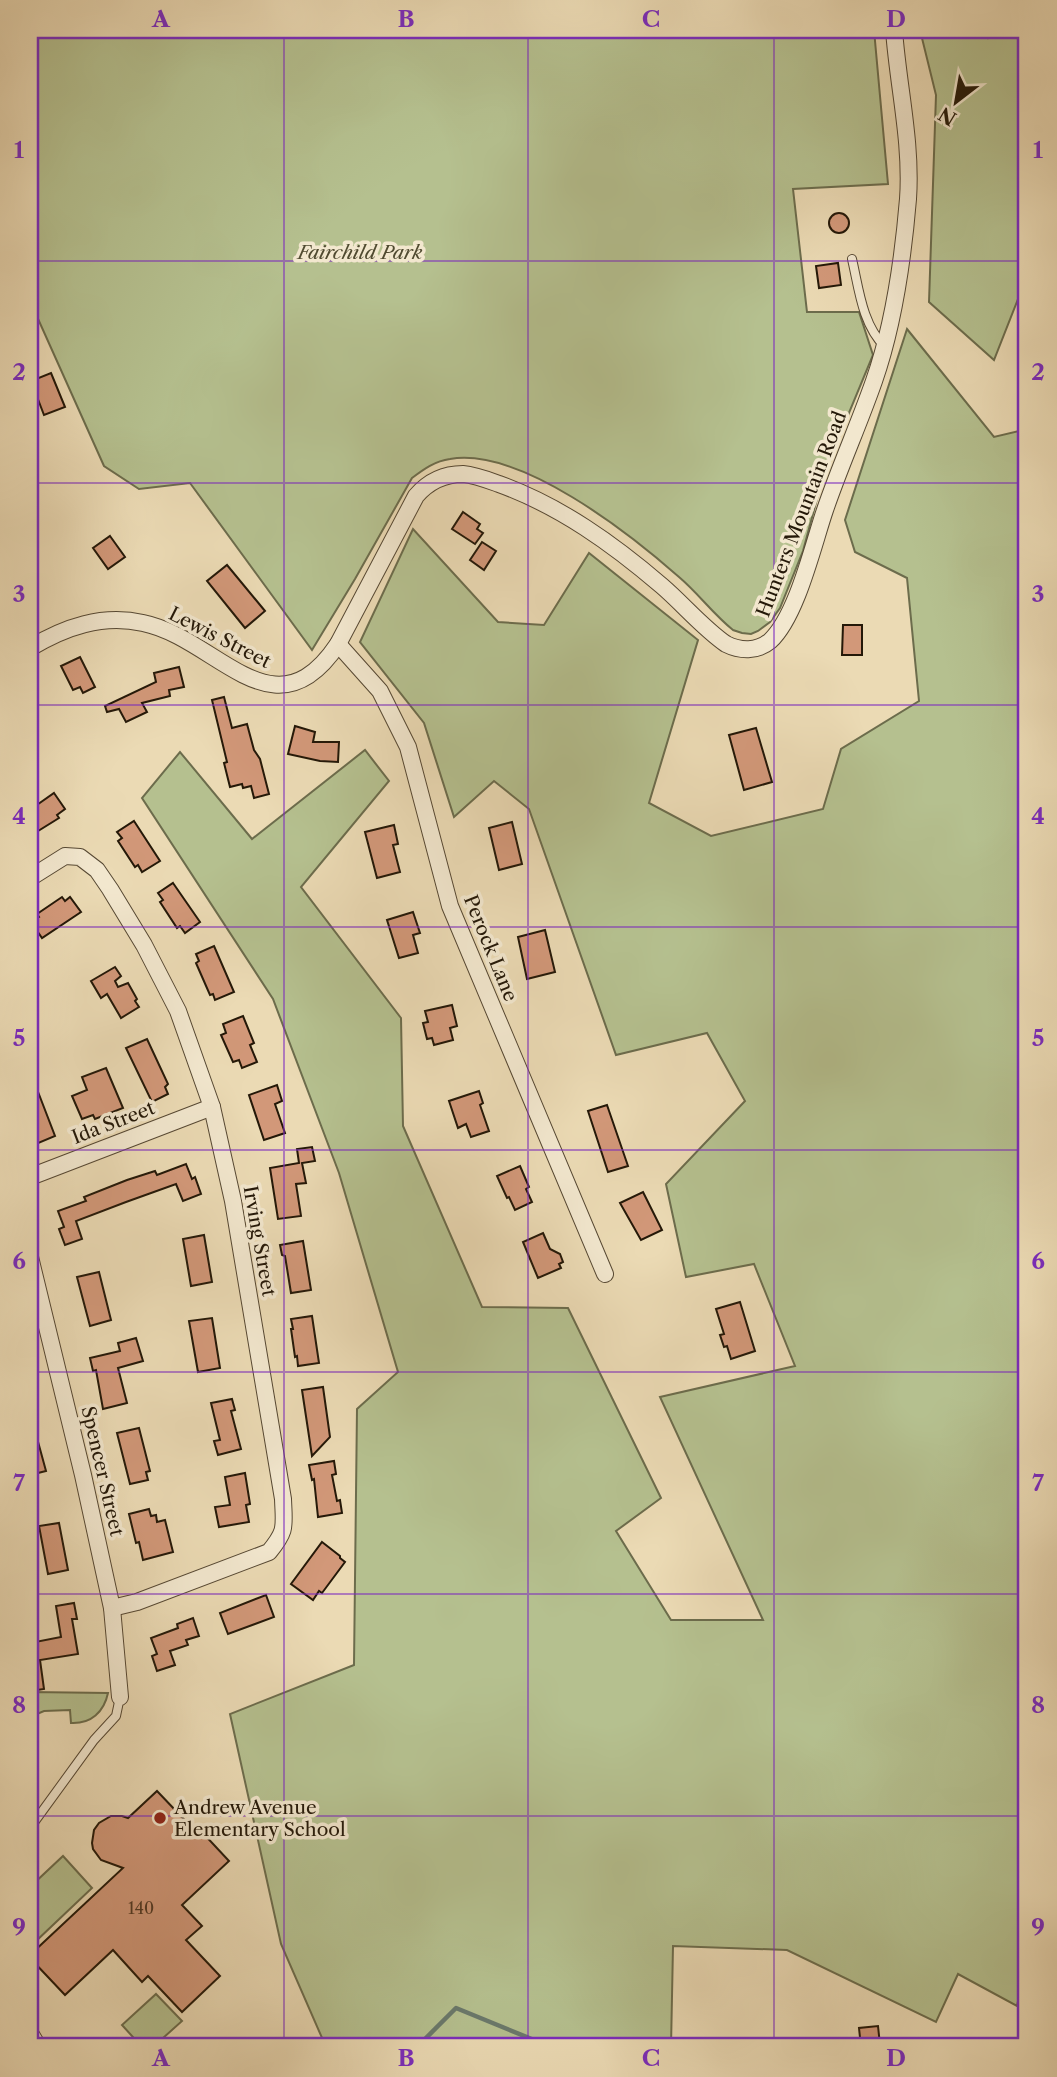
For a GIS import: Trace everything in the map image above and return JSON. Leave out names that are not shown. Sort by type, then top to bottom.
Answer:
[{"type":"street","name":"Hunters Mountain Road","points":[[338,644],[416,496],[441,478],[464,474],[522,492],[598,536],[662,585],[726,644],[746,650],[768,643],[778,632],[799,589],[843,458],[874,382],[895,300],[908,185],[906,134],[894,30]]},
{"type":"street","name":"Lewis Street","points":[[30,648],[58,632],[78,625],[120,620],[144,623],[188,642],[249,678],[279,686],[302,680],[314,672],[329,658],[338,644]]},
{"type":"street","name":"Perock Lane","points":[[338,644],[380,691],[408,747],[450,906],[605,1274]]},
{"type":"street","name":"Irving Street","points":[[30,877],[65,856],[80,856],[97,870],[145,945],[178,1011],[212,1107],[233,1201],[283,1499],[282,1537],[269,1552],[137,1602],[113,1608]]},
{"type":"street","name":"Ida Street","points":[[30,1177],[212,1107]]},
{"type":"street","name":"Spencer Street","points":[[30,1257],[113,1608],[120,1697]]},
{"type":"lane","points":[[852,259],[868,324],[885,346]]},
{"type":"lane","points":[[30,1828],[94,1740],[116,1716],[120,1697]]},
{"type":"lane","points":[[30,2025],[43,2047]]},
{"type":"green space","name":"Fairchild Park","points":[[30,30],[874,30],[888,184],[793,189],[807,312],[859,312],[873,355],[824,473],[803,551],[780,608],[770,622],[751,634],[733,630],[658,559],[572,497],[540,479],[508,466],[478,459],[450,459],[425,469],[412,478],[312,650],[190,483],[139,489],[104,466],[30,301]]},
{"type":"green space","points":[[920,30],[981,30],[988,38],[998,30],[1027,30],[1027,297],[1018,299],[994,360],[929,302],[936,95]]},
{"type":"green space","points":[[907,329],[994,437],[1027,429],[1027,1958],[1017,2006],[958,1974],[936,2022],[787,1950],[673,1946],[671,2047],[326,2047],[281,1944],[230,1714],[354,1665],[357,1409],[398,1372],[339,1173],[273,999],[142,798],[180,752],[252,839],[365,750],[389,781],[301,887],[401,1018],[403,1126],[482,1307],[568,1308],[661,1498],[616,1531],[671,1620],[763,1620],[660,1397],[795,1366],[754,1264],[686,1277],[666,1184],[745,1101],[707,1033],[616,1055],[529,809],[494,781],[454,817],[424,723],[360,642],[413,529],[498,622],[544,625],[589,553],[698,640],[649,803],[711,836],[823,809],[841,749],[919,701],[907,578],[855,552],[845,520]]},
{"type":"green space","points":[[30,1692],[108,1693],[96,1716],[71,1723],[70,1710],[44,1711],[30,1717]]},
{"type":"green space","points":[[63,1856],[92,1888],[35,1942],[30,1937],[30,1887]]},
{"type":"green space","points":[[156,1994],[182,2021],[153,2047],[142,2047],[122,2025]]},
{"type":"building","points":[[839,213],[846,216],[849,223],[846,230],[839,233],[832,230],[829,223],[832,216]]},
{"type":"building","points":[[838,263],[841,285],[819,288],[816,266]]},
{"type":"building","points":[[51,373],[65,407],[44,415],[31,381]]},
{"type":"building","points":[[463,512],[480,524],[477,529],[483,533],[475,544],[452,529]]},
{"type":"building","points":[[110,536],[125,557],[108,569],[93,548]]},
{"type":"building","points":[[482,542],[496,551],[484,570],[470,560]]},
{"type":"building","points":[[227,565],[265,611],[245,628],[207,581]]},
{"type":"building","points":[[843,625],[862,625],[862,655],[842,655]]},
{"type":"building","points":[[80,657],[95,687],[83,693],[80,687],[73,690],[61,666]]},
{"type":"building","points":[[179,667],[184,687],[169,690],[170,696],[142,703],[147,712],[126,722],[119,709],[107,712],[105,706],[156,682],[154,673]]},
{"type":"building","points":[[224,697],[232,728],[247,724],[269,794],[254,798],[251,786],[243,788],[242,784],[230,787],[224,763],[227,762],[212,700]]},
{"type":"building","points":[[295,726],[315,732],[313,742],[339,742],[338,762],[288,754]]},
{"type":"building","points":[[756,728],[772,782],[744,790],[729,735]]},
{"type":"building","points":[[54,793],[65,809],[57,815],[59,818],[30,836],[30,813]]},
{"type":"building","points":[[134,821],[160,861],[142,872],[138,865],[135,867],[118,841],[122,838],[117,832]]},
{"type":"building","points":[[512,822],[522,864],[499,870],[489,828]]},
{"type":"building","points":[[394,825],[398,844],[393,845],[400,872],[377,878],[365,832]]},
{"type":"building","points":[[173,883],[200,922],[185,933],[180,926],[177,928],[160,902],[163,900],[158,893]]},
{"type":"building","points":[[62,897],[65,901],[70,897],[81,912],[42,938],[31,922],[39,917],[37,914]]},
{"type":"building","points":[[413,912],[420,933],[413,935],[418,953],[399,958],[387,920]]},
{"type":"building","points":[[545,930],[555,972],[527,979],[518,937]]},
{"type":"building","points":[[214,946],[234,992],[215,1000],[213,994],[210,995],[196,963],[199,961],[196,954]]},
{"type":"building","points":[[115,967],[121,976],[115,981],[118,987],[128,983],[139,1007],[121,1018],[107,994],[101,998],[91,981]]},
{"type":"building","points":[[452,1005],[457,1026],[450,1028],[453,1040],[434,1045],[432,1038],[427,1039],[423,1023],[428,1022],[425,1011]]},
{"type":"building","points":[[243,1016],[254,1043],[250,1045],[257,1062],[242,1068],[239,1060],[233,1062],[221,1035],[226,1033],[223,1024]]},
{"type":"building","points":[[147,1039],[168,1084],[165,1087],[168,1094],[152,1102],[126,1048]]},
{"type":"building","points":[[106,1068],[123,1108],[95,1119],[93,1115],[82,1119],[72,1096],[87,1090],[82,1077]]},
{"type":"building","points":[[30,1071],[55,1136],[36,1144],[33,1135],[30,1136]]},
{"type":"building","points":[[277,1085],[282,1101],[275,1104],[285,1133],[264,1140],[249,1095]]},
{"type":"building","points":[[479,1091],[483,1103],[480,1105],[489,1131],[471,1137],[466,1124],[458,1128],[449,1101]]},
{"type":"building","points":[[607,1105],[628,1166],[608,1172],[588,1111]]},
{"type":"building","points":[[312,1147],[315,1161],[302,1163],[306,1183],[296,1184],[301,1216],[278,1219],[270,1168],[299,1163],[297,1149]]},
{"type":"building","points":[[186,1164],[192,1179],[195,1177],[201,1194],[183,1201],[176,1184],[126,1202],[76,1221],[82,1239],[65,1245],[59,1229],[64,1227],[58,1211],[86,1201],[84,1197],[127,1180],[155,1171],[157,1175]]},
{"type":"building","points":[[520,1166],[532,1202],[515,1210],[497,1176]]},
{"type":"building","points":[[643,1192],[662,1230],[641,1240],[620,1203]]},
{"type":"building","points":[[543,1233],[550,1249],[560,1254],[563,1262],[559,1264],[561,1268],[538,1278],[523,1242]]},
{"type":"building","points":[[204,1235],[212,1282],[191,1286],[183,1239]]},
{"type":"building","points":[[303,1241],[311,1290],[291,1293],[285,1256],[282,1255],[280,1245]]},
{"type":"building","points":[[99,1272],[111,1320],[90,1326],[77,1277]]},
{"type":"building","points":[[740,1302],[755,1351],[731,1359],[720,1335],[724,1334],[716,1309]]},
{"type":"building","points":[[312,1316],[319,1363],[298,1366],[291,1319]]},
{"type":"building","points":[[212,1318],[220,1368],[198,1372],[189,1321]]},
{"type":"building","points":[[136,1338],[143,1361],[118,1368],[127,1403],[103,1409],[96,1370],[93,1371],[90,1358],[120,1351],[118,1343]]},
{"type":"building","points":[[323,1387],[330,1437],[312,1456],[302,1390]]},
{"type":"building","points":[[232,1399],[235,1410],[231,1411],[241,1449],[218,1455],[214,1441],[220,1440],[211,1403]]},
{"type":"building","points":[[30,1427],[34,1427],[46,1471],[30,1475]]},
{"type":"building","points":[[139,1428],[150,1471],[146,1472],[148,1480],[130,1484],[117,1433]]},
{"type":"building","points":[[334,1461],[336,1474],[332,1475],[342,1513],[318,1517],[314,1479],[312,1480],[309,1465]]},
{"type":"building","points":[[245,1473],[250,1504],[246,1505],[249,1522],[219,1527],[215,1507],[230,1505],[225,1477]]},
{"type":"building","points":[[149,1509],[151,1516],[156,1515],[157,1522],[165,1520],[173,1552],[143,1560],[129,1514]]},
{"type":"building","points":[[59,1523],[68,1570],[48,1574],[39,1526]]},
{"type":"building","points":[[322,1542],[345,1562],[322,1593],[319,1591],[313,1600],[291,1584]]},
{"type":"building","points":[[266,1595],[274,1617],[228,1634],[220,1613]]},
{"type":"building","points":[[74,1603],[77,1619],[72,1619],[78,1654],[40,1660],[44,1689],[30,1691],[30,1643],[61,1637],[56,1606]]},
{"type":"building","points":[[193,1618],[199,1636],[186,1640],[188,1645],[170,1651],[175,1665],[157,1671],[152,1656],[157,1654],[151,1638],[178,1628],[177,1624]]},
{"type":"building","points":[[157,1791],[198,1834],[201,1831],[229,1861],[182,1905],[202,1926],[186,1940],[220,1976],[182,2012],[148,1976],[142,1982],[113,1950],[65,1995],[30,1955],[123,1868],[101,1860],[93,1849],[94,1830],[99,1823],[111,1816],[128,1818]]},
{"type":"building","points":[[878,2026],[880,2045],[861,2047],[859,2028]]},
{"type":"waterway","points":[[417,2047],[456,2008],[551,2047]]},
{"type":"place","name":"Andrew Avenue Elementary School","points":[[160,1818]]}]
